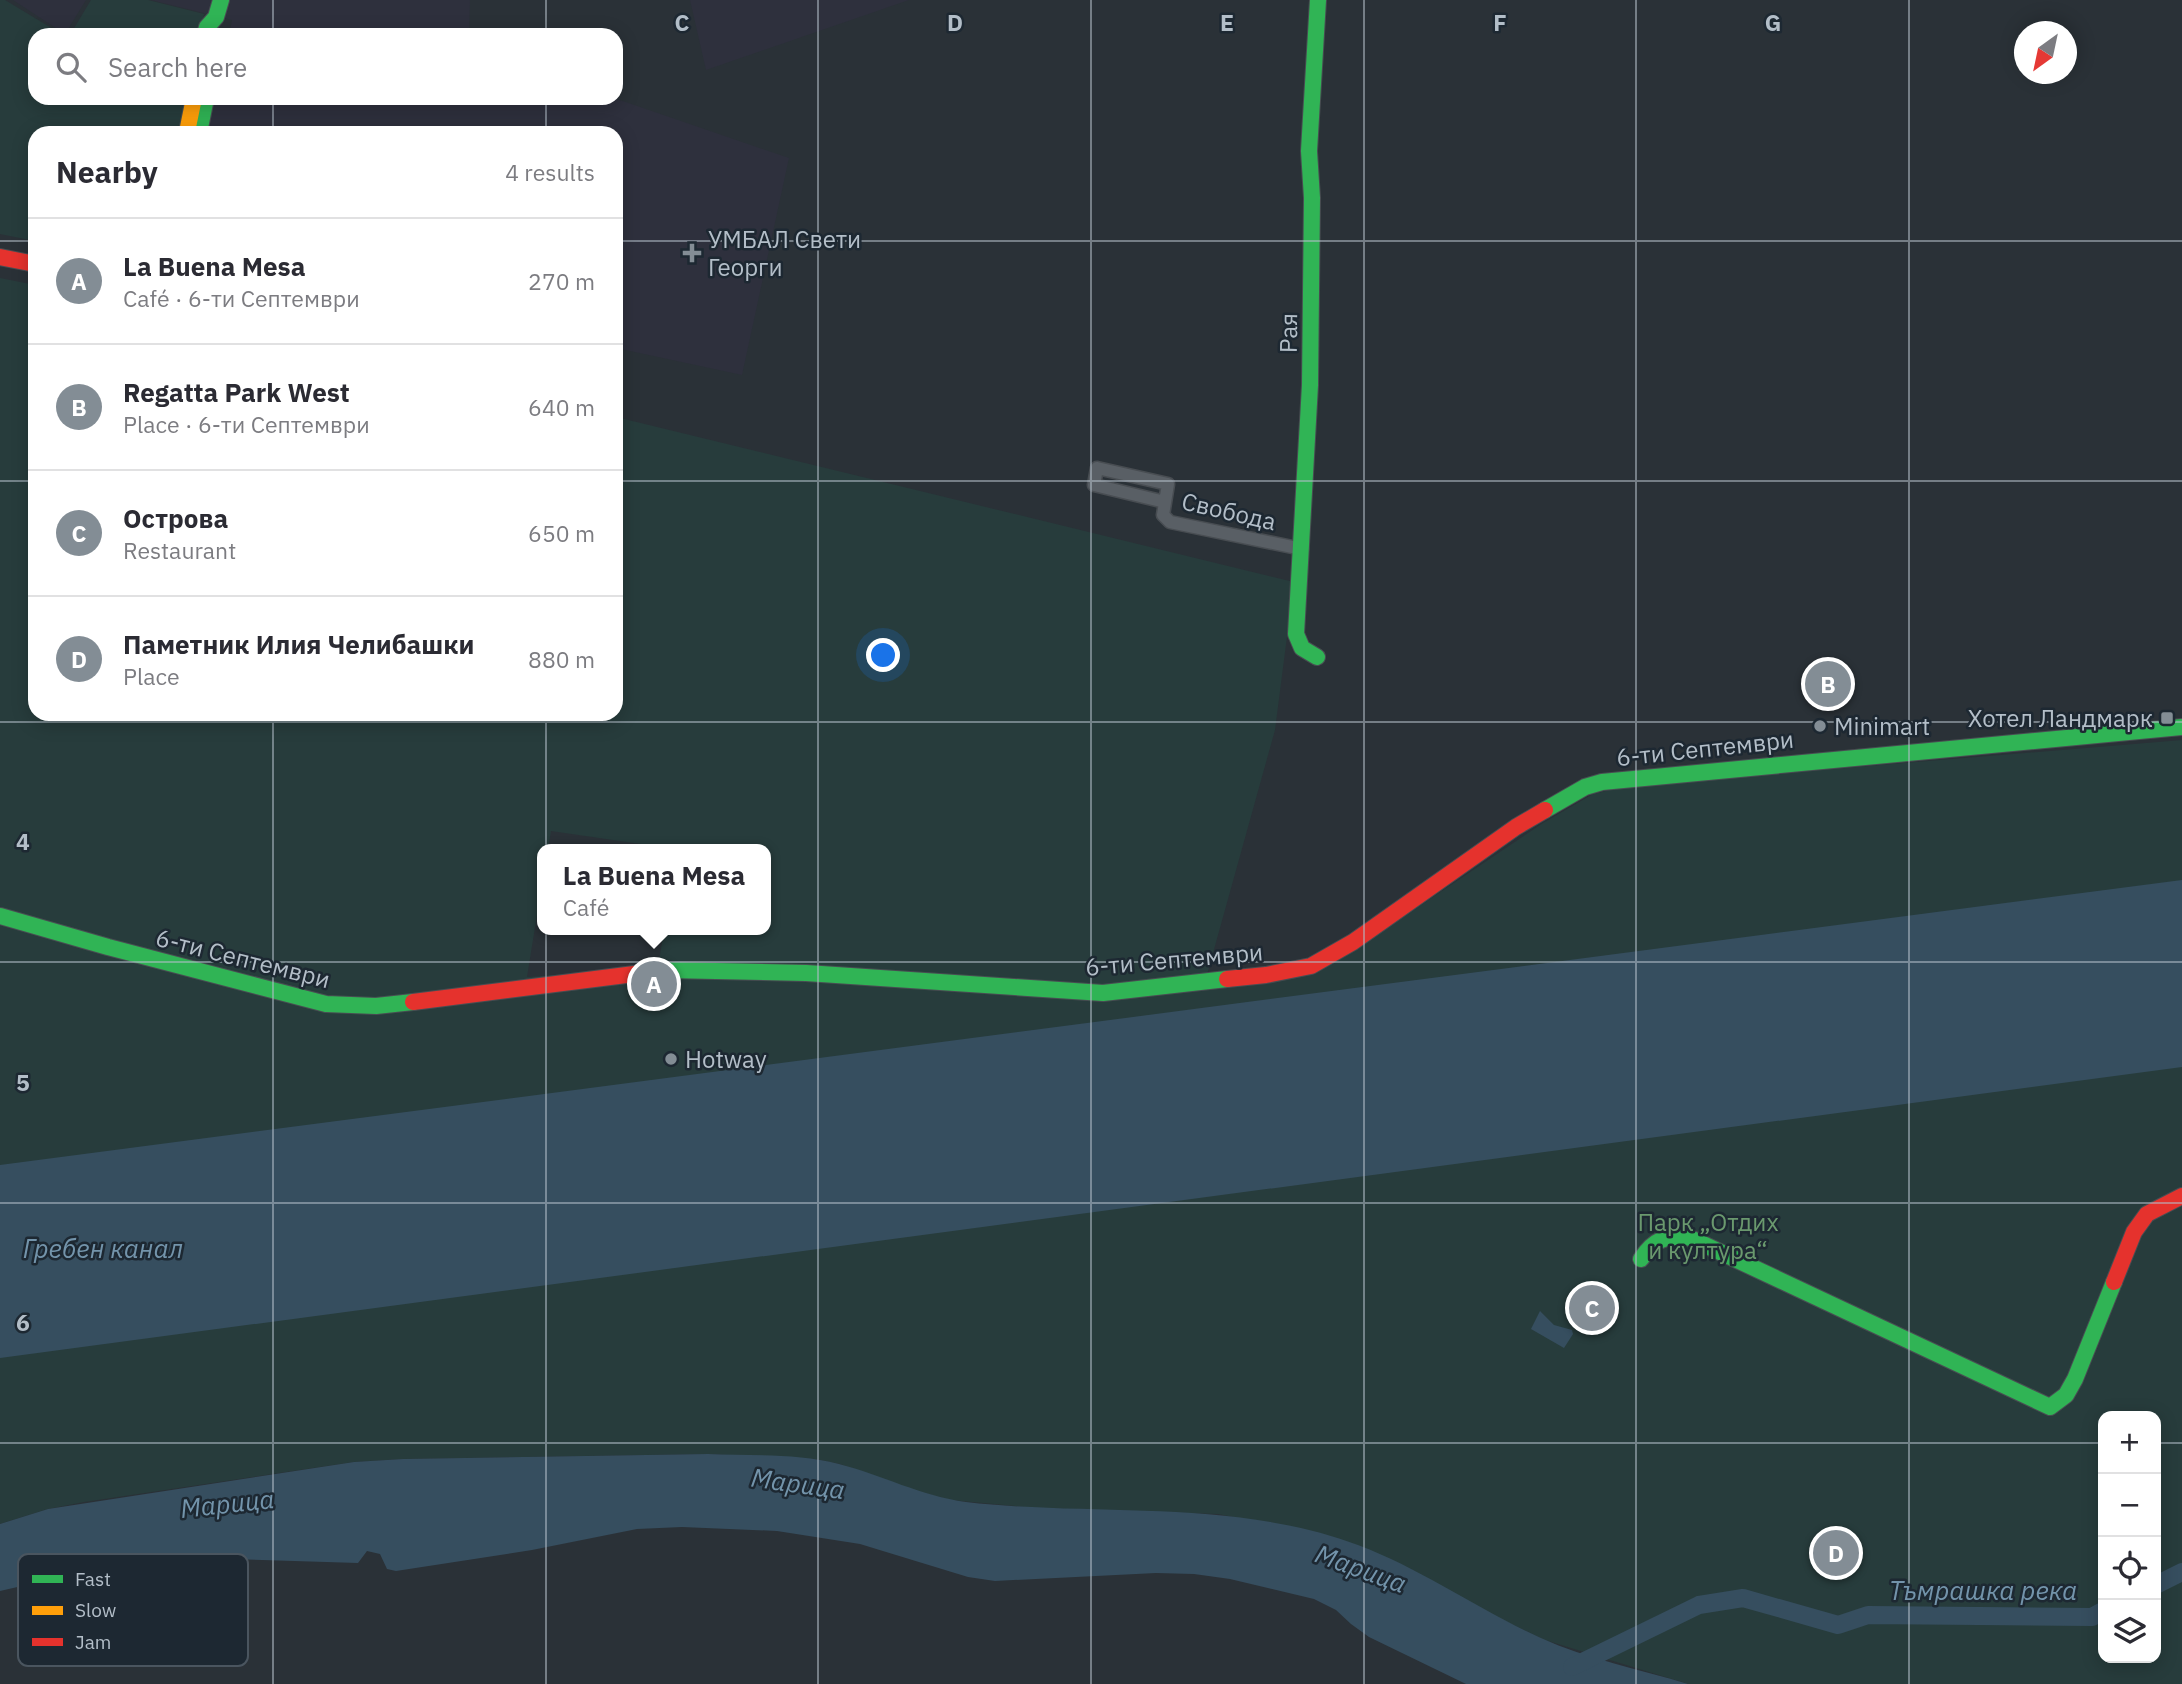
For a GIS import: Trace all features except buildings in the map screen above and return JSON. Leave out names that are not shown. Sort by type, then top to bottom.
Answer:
[{"type":"street","points":[[206,28],[216,17],[221,0]]},
{"type":"street","name":"Рая","points":[[1317,657],[1301,648],[1296,634],[1310,371],[1312,198],[1309,151],[1318,0]]},
{"type":"street","points":[[216,17],[220,28]]},
{"type":"street","points":[[188,126],[193,105]]},
{"type":"street","points":[[200,126],[205,105]]},
{"type":"street","points":[[0,257],[28,263]]},
{"type":"street","name":"Свобода","points":[[1165,502],[1094,485],[1097,468],[1168,484],[1163,515],[1170,522],[1302,549]]},
{"type":"street","name":"6-ти Септември","points":[[0,916],[326,1004],[376,1006],[668,970],[806,973],[1102,993],[1266,975],[1311,966],[1353,942],[1516,827],[1585,787],[1601,782],[2182,727]]},
{"type":"street","points":[[1642,1259],[1651,1242],[1671,1236],[1688,1237],[2050,1407],[2066,1395],[2075,1379],[2134,1232],[2147,1214],[2182,1196]]},
{"type":"shaded area","points":[[13,0],[86,0],[69,28],[56,28]]},
{"type":"shaded area","points":[[151,0],[470,0],[469,28],[230,28],[232,20]]},
{"type":"shaded area","points":[[690,0],[909,0],[706,70]]},
{"type":"shaded area","name":"УМБАЛ Свети Георги","points":[[623,101],[789,158],[742,375],[623,350],[623,126],[208,126],[212,105],[623,105]]},
{"type":"green space","points":[[0,0],[5,0],[51,28],[28,28],[28,105],[186,105],[181,126],[28,126],[28,240],[0,234]]},
{"type":"green space","points":[[91,0],[148,0],[204,14],[201,28],[74,28]]},
{"type":"green space","name":"Парк „Отдих и култура“","points":[[0,278],[28,284],[28,721],[623,721],[623,419],[1294,582],[1275,730],[1203,989],[1369,940],[1543,823],[1593,794],[1626,786],[2182,740],[2182,1684],[1688,1684],[1545,1640],[1492,1615],[1405,1566],[1357,1545],[1313,1533],[1218,1514],[1036,1508],[950,1500],[840,1464],[815,1459],[708,1454],[403,1459],[354,1462],[48,1509],[0,1524]]},
{"type":"water","name":"Гребен канал","points":[[2182,880],[2182,1067],[0,1358],[0,1165]]},
{"type":"water","points":[[1540,1311],[1554,1325],[1572,1330],[1573,1334],[1564,1348],[1531,1329]]},
{"type":"water","name":"Марица","points":[[708,1454],[790,1457],[823,1460],[933,1495],[966,1502],[1213,1515],[1262,1521],[1310,1530],[1358,1545],[1428,1578],[1518,1627],[1559,1645],[1688,1684],[1466,1684],[1369,1637],[1336,1610],[1314,1599],[1230,1579],[1156,1573],[995,1581],[968,1577],[860,1544],[777,1531],[682,1527],[637,1529],[532,1550],[396,1571],[387,1569],[380,1554],[367,1551],[358,1563],[248,1560],[248,1554],[18,1554],[18,1587],[0,1591],[0,1524],[48,1509],[354,1462]]},
{"type":"waterway","name":"Тъмрашка река","points":[[2161,1582],[2182,1572]]},
{"type":"waterway","name":"Тъмрашка река","points":[[1572,1667],[1699,1605],[1743,1598],[1838,1625],[1868,1615],[2092,1617],[2098,1614]]},
{"type":"traffic: fast","points":[[207,28],[216,17],[221,0]]},
{"type":"traffic: fast","points":[[1317,657],[1302,648],[1296,634],[1310,385],[1312,198],[1309,151],[1318,0]]},
{"type":"traffic: fast","points":[[200,126],[205,105]]},
{"type":"traffic: fast","points":[[1545,810],[1585,787],[1602,782],[2182,727]]},
{"type":"traffic: fast","points":[[0,916],[326,1004],[376,1006],[413,1002]]},
{"type":"traffic: fast","points":[[650,972],[668,970],[806,973],[1103,993],[1227,979]]},
{"type":"traffic: fast","points":[[1641,1259],[1661,1240],[1688,1237],[2050,1407],[2066,1395],[2075,1379],[2114,1282]]},
{"type":"traffic: slow","points":[[188,126],[193,105]]},
{"type":"traffic: jam","points":[[0,257],[28,263]]},
{"type":"traffic: jam","points":[[1227,979],[1311,966],[1353,942],[1516,827],[1545,810]]},
{"type":"traffic: jam","points":[[413,1002],[650,972]]},
{"type":"traffic: jam","points":[[2114,1282],[2134,1232],[2147,1214],[2182,1196]]},
{"type":"place","name":"УМБАЛ Свети Георги","points":[[692,253]]},
{"type":"place","name":"Regatta Park West","points":[[1828,684]]},
{"type":"place","name":"Хотел Ландмарк","points":[[2167,718]]},
{"type":"place","name":"Minimart","points":[[1820,726]]},
{"type":"place","name":"La Buena Mesa","points":[[654,984]]},
{"type":"place","name":"Hotway","points":[[671,1059]]},
{"type":"place","name":"Острова","points":[[1592,1308]]},
{"type":"place","name":"Паметник Илия Челибашки","points":[[1836,1553]]}]
